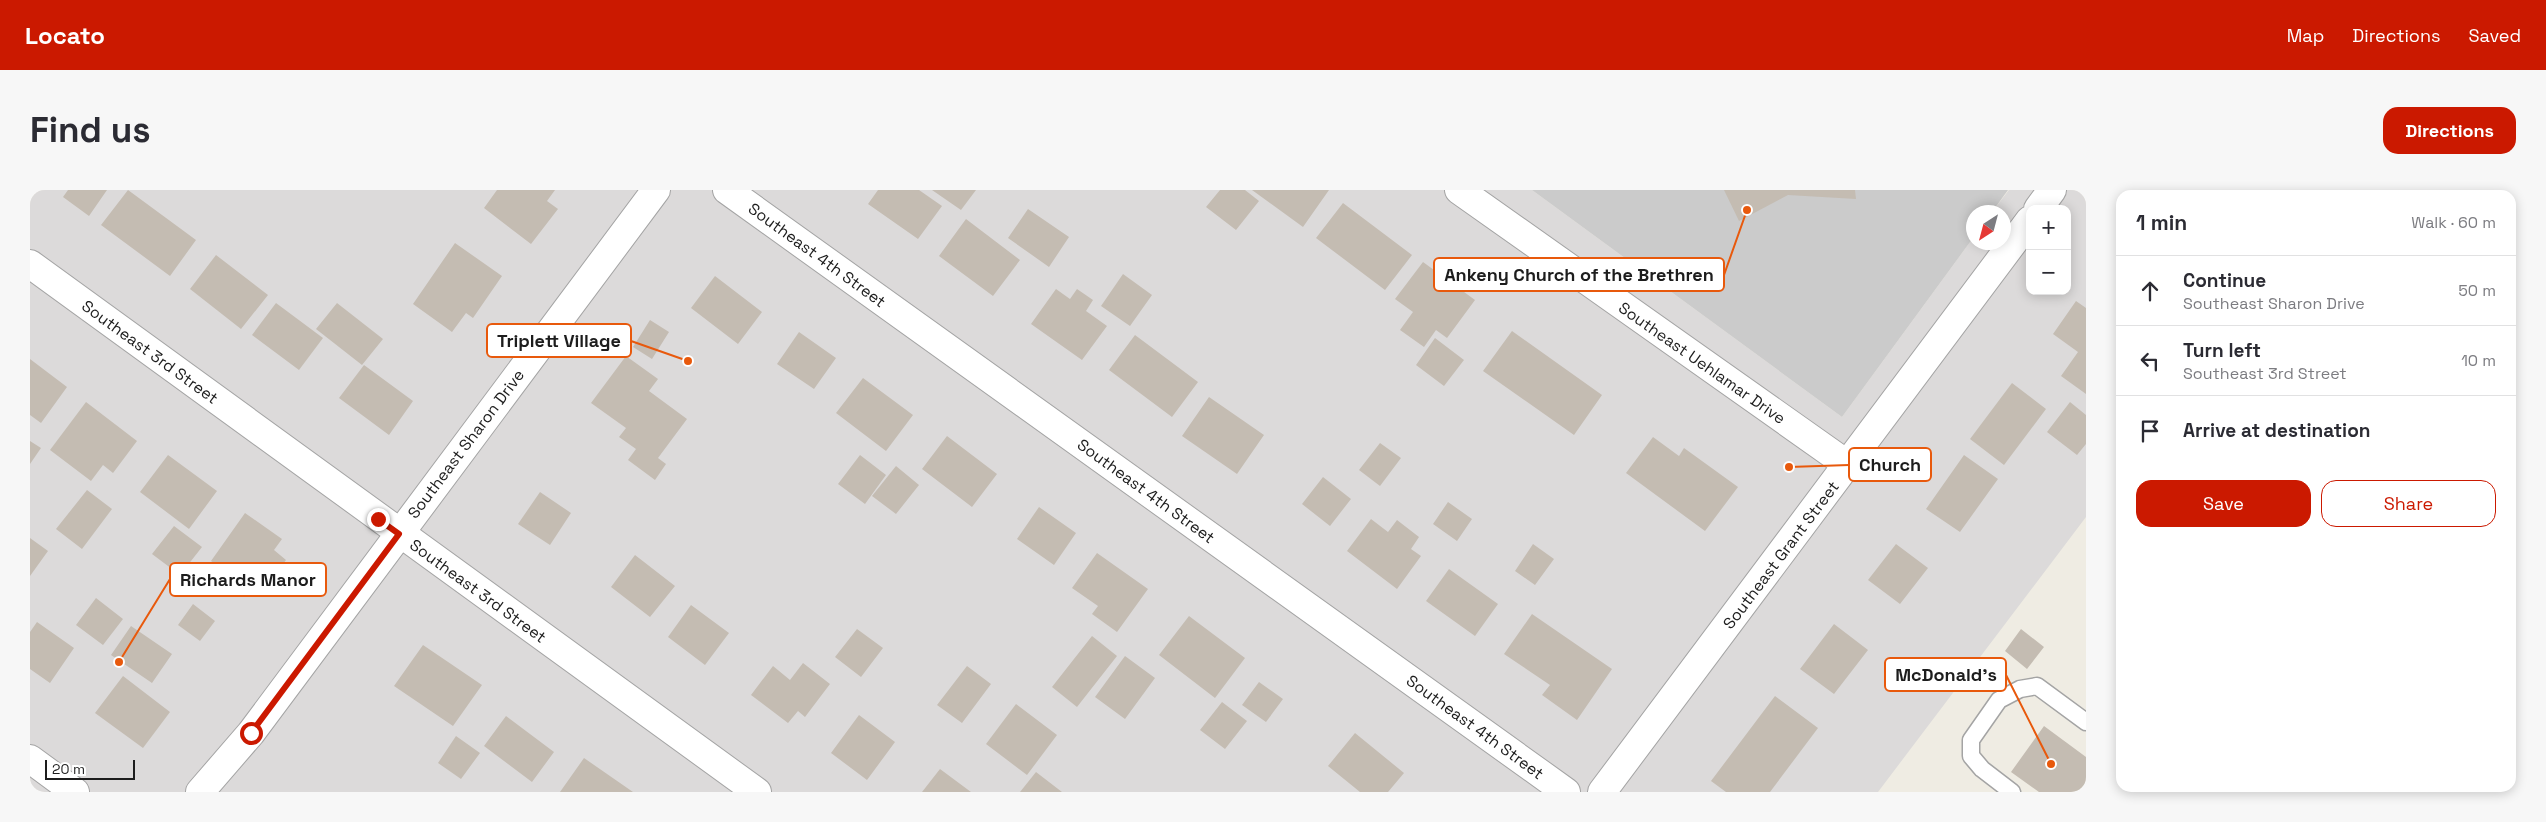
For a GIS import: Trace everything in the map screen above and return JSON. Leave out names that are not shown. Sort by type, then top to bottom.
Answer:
[{"type":"street","name":"Southeast Sharon Drive","points":[[200,792],[251,733],[656,190]]},
{"type":"street","name":"Southeast 4th Street","points":[[727,190],[1566,792]]},
{"type":"street","name":"Southeast Uehlamar Drive","points":[[1459,190],[1848,465]]},
{"type":"street","points":[[2041,205],[2052,190]]},
{"type":"street","name":"Southeast Grant Street","points":[[1602,792],[2026,225]]},
{"type":"street","name":"Southeast 3rd Street","points":[[30,264],[399,534],[757,792]]},
{"type":"street","points":[[30,759],[75,792]]},
{"type":"lane","points":[[2012,792],[1982,769],[1971,756],[1971,740],[1999,700],[2020,689],[2037,686],[2086,722]]},
{"type":"shaded area","points":[[30,190],[1532,190],[1842,417],[1966,248],[1966,250],[2011,250],[2011,205],[1997,205],[2009,190],[2086,190],[2086,517],[1878,792],[30,792]]},
{"type":"shaded area","points":[[1532,190],[2008,190],[1997,205],[1966,205],[1966,248],[1842,417]]},
{"type":"building","points":[[68,190],[107,190],[89,216],[63,197]]},
{"type":"building","points":[[128,190],[196,240],[170,276],[101,225]]},
{"type":"building","points":[[497,190],[555,190],[547,201],[558,209],[531,244],[484,208]]},
{"type":"building","points":[[878,190],[919,190],[942,206],[918,239],[868,204]]},
{"type":"building","points":[[932,190],[976,190],[961,210]]},
{"type":"building","points":[[1220,190],[1245,190],[1259,201],[1236,230],[1206,207]]},
{"type":"building","points":[[1252,190],[1329,190],[1303,227]]},
{"type":"building","points":[[1724,190],[1855,190],[1856,199],[1788,195],[1739,221]]},
{"type":"building","points":[[1343,203],[1412,255],[1385,290],[1316,238]]},
{"type":"building","points":[[1028,209],[1069,237],[1049,267],[1008,238]]},
{"type":"building","points":[[966,219],[1020,260],[993,296],[939,256]]},
{"type":"building","points":[[455,243],[502,276],[473,318],[466,313],[452,332],[413,304]]},
{"type":"building","points":[[216,255],[268,295],[241,329],[190,289]]},
{"type":"building","points":[[1423,262],[1475,300],[1447,338],[1436,330],[1424,347],[1400,330],[1413,312],[1395,299]]},
{"type":"building","points":[[1123,274],[1152,295],[1130,326],[1101,306]]},
{"type":"building","points":[[715,276],[762,312],[738,344],[691,308]]},
{"type":"building","points":[[1056,289],[1070,299],[1077,289],[1093,300],[1086,311],[1107,326],[1082,360],[1031,324]]},
{"type":"building","points":[[2076,301],[2086,308],[2086,394],[2061,376],[2078,352],[2053,334]]},
{"type":"building","points":[[276,303],[323,338],[299,370],[252,335]]},
{"type":"building","points":[[337,303],[383,339],[362,365],[316,329]]},
{"type":"building","points":[[650,320],[669,332],[652,359],[633,347]]},
{"type":"building","points":[[1512,331],[1602,395],[1574,435],[1483,371]]},
{"type":"building","points":[[799,332],[836,358],[814,389],[777,364]]},
{"type":"building","points":[[1135,335],[1198,382],[1172,417],[1109,370]]},
{"type":"building","points":[[1435,338],[1464,360],[1444,386],[1416,365]]},
{"type":"building","points":[[626,356],[658,379],[649,391],[687,419],[658,458],[666,464],[655,480],[628,460],[636,449],[619,437],[626,428],[591,403]]},
{"type":"building","points":[[30,359],[67,387],[41,423],[30,415]]},
{"type":"building","points":[[364,365],[413,401],[389,435],[339,398]]},
{"type":"building","points":[[863,378],[913,415],[886,451],[836,413]]},
{"type":"building","points":[[2012,383],[2046,409],[2004,465],[1970,439]]},
{"type":"building","points":[[1209,397],[1264,435],[1237,474],[1182,436]]},
{"type":"building","points":[[86,402],[137,441],[113,473],[103,465],[91,481],[50,450]]},
{"type":"building","points":[[2070,402],[2086,415],[2086,444],[2077,455],[2047,432]]},
{"type":"building","points":[[947,436],[997,474],[972,507],[922,469]]},
{"type":"building","points":[[1653,437],[1679,456],[1684,448],[1738,487],[1705,531],[1626,473]]},
{"type":"building","points":[[30,441],[41,448],[30,464]]},
{"type":"building","points":[[1380,443],[1401,458],[1380,486],[1359,470]]},
{"type":"building","points":[[168,455],[217,491],[189,529],[140,492]]},
{"type":"building","points":[[860,455],[886,475],[865,504],[838,484]]},
{"type":"building","points":[[1964,455],[1998,479],[1960,532],[1926,509]]},
{"type":"building","points":[[896,466],[919,485],[896,514],[872,496]]},
{"type":"building","points":[[1323,477],[1351,499],[1330,526],[1302,504]]},
{"type":"building","points":[[87,490],[112,509],[82,549],[56,529]]},
{"type":"building","points":[[540,492],[571,513],[550,545],[518,524]]},
{"type":"building","points":[[1448,502],[1472,519],[1457,541],[1433,524]]},
{"type":"building","points":[[1039,507],[1076,533],[1054,565],[1017,539]]},
{"type":"building","points":[[245,513],[282,539],[274,550],[286,560],[268,584],[255,575],[247,587],[211,561]]},
{"type":"building","points":[[1371,519],[1388,532],[1397,520],[1419,537],[1411,549],[1421,556],[1397,589],[1347,551]]},
{"type":"building","points":[[174,526],[202,547],[180,575],[152,554]]},
{"type":"building","points":[[30,538],[48,551],[30,576]]},
{"type":"building","points":[[1533,544],[1554,559],[1535,585],[1515,571]]},
{"type":"building","points":[[1896,544],[1928,568],[1900,604],[1868,580]]},
{"type":"building","points":[[1097,553],[1148,589],[1117,632],[1092,614],[1098,606],[1072,588]]},
{"type":"building","points":[[635,555],[675,586],[650,617],[611,587]]},
{"type":"building","points":[[1449,569],[1498,604],[1475,636],[1426,601]]},
{"type":"building","points":[[96,598],[123,619],[103,645],[76,625]]},
{"type":"building","points":[[193,604],[215,621],[200,641],[178,625]]},
{"type":"building","points":[[691,605],[729,633],[705,665],[668,637]]},
{"type":"building","points":[[1532,614],[1612,669],[1577,720],[1542,695],[1550,685],[1504,654]]},
{"type":"building","points":[[1189,616],[1245,658],[1215,698],[1159,655]]},
{"type":"building","points":[[37,622],[74,648],[50,683],[30,669],[30,632]]},
{"type":"building","points":[[1834,624],[1868,650],[1834,694],[1800,669]]},
{"type":"building","points":[[131,626],[172,654],[152,683],[111,655]]},
{"type":"building","points":[[857,629],[883,648],[861,677],[835,657]]},
{"type":"building","points":[[2021,629],[2044,647],[2027,669],[2005,651]]},
{"type":"building","points":[[1092,636],[1117,656],[1077,707],[1052,687]]},
{"type":"building","points":[[423,645],[482,685],[453,726],[394,686]]},
{"type":"building","points":[[1125,656],[1155,678],[1125,719],[1095,697]]},
{"type":"building","points":[[803,663],[830,684],[805,717],[798,711],[788,723],[751,695],[773,666],[790,680]]},
{"type":"building","points":[[967,666],[991,684],[962,723],[937,705]]},
{"type":"building","points":[[123,676],[170,712],[143,748],[95,713]]},
{"type":"building","points":[[1259,682],[1283,699],[1266,722],[1242,705]]},
{"type":"building","points":[[1775,696],[1818,728],[1770,792],[1726,792],[1711,781]]},
{"type":"building","points":[[1222,702],[1247,721],[1225,749],[1200,730]]},
{"type":"building","points":[[1016,704],[1057,735],[1027,775],[986,744]]},
{"type":"building","points":[[859,715],[895,742],[867,780],[831,753]]},
{"type":"building","points":[[506,716],[554,752],[532,782],[484,746]]},
{"type":"building","points":[[2044,726],[2086,757],[2086,792],[2039,792],[2011,772]]},
{"type":"building","points":[[1355,733],[1404,773],[1388,792],[1360,792],[1328,766]]},
{"type":"building","points":[[456,736],[480,753],[461,779],[438,763]]},
{"type":"building","points":[[584,758],[633,792],[560,792]]},
{"type":"building","points":[[940,769],[971,792],[922,792]]},
{"type":"building","points":[[1036,772],[1062,792],[1020,792]]},
{"type":"place","name":"Ankeny Church of the Brethren","points":[[1747,210]]},
{"type":"place","name":"Triplett Village","points":[[688,361]]},
{"type":"place","name":"Church","points":[[1789,467]]},
{"type":"place","name":"Richards Manor","points":[[119,662]]},
{"type":"place","name":"McDonald's","points":[[2051,764]]},
{"type":"route","points":[[251,733],[399,534],[378,519]]}]
